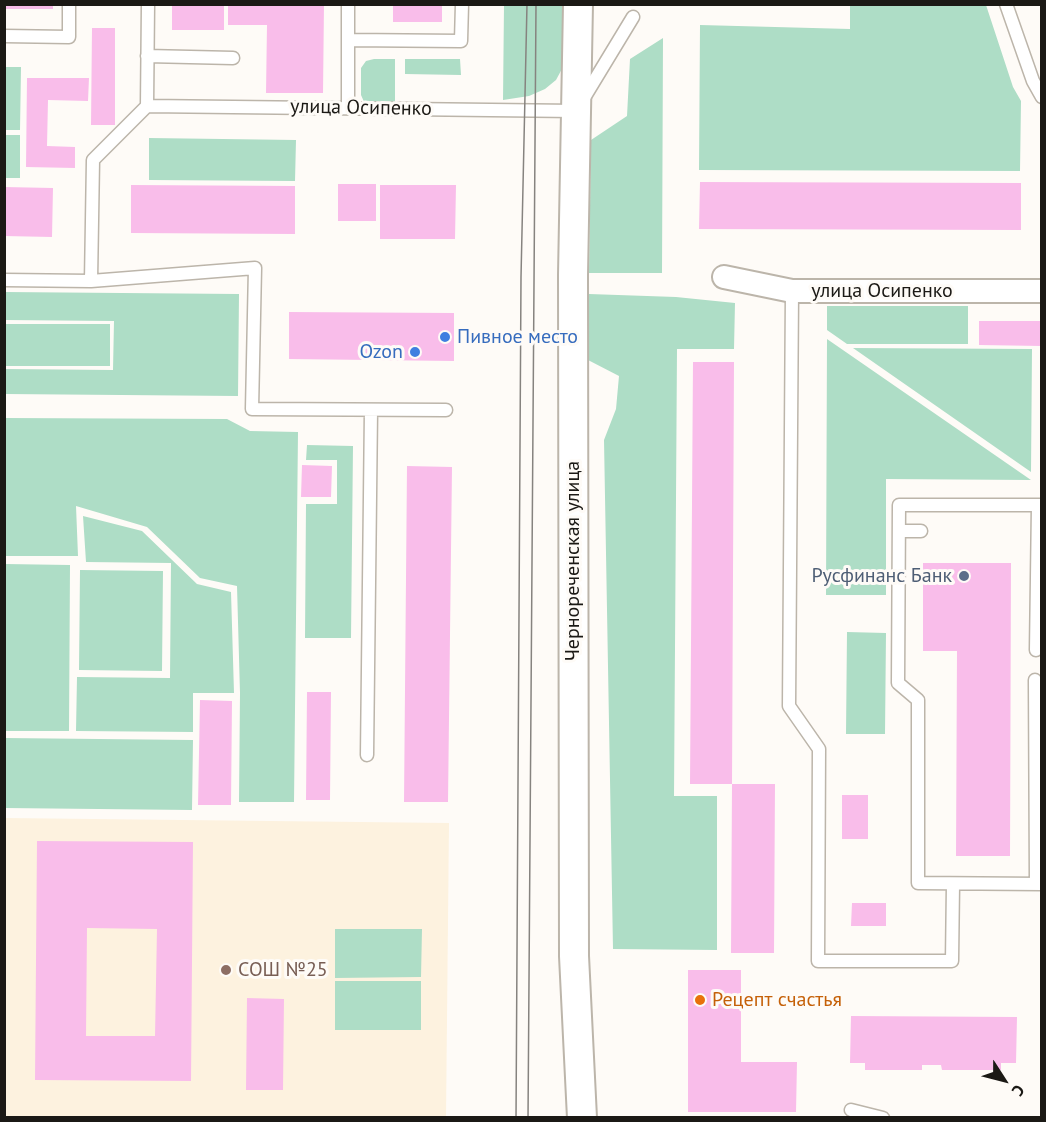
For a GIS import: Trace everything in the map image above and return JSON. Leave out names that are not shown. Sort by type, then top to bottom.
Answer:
[{"type":"street","name":"Чернореченская улица","points":[[578,4],[572,396],[574,956],[582,1118]]},
{"type":"street","name":"улица Осипенко","points":[[724,277],[792,291],[1041,291]]},
{"type":"lane","points":[[4,36],[69,37],[69,4]]},
{"type":"lane","points":[[91,280],[93,160],[147,106],[148,4]]},
{"type":"lane","points":[[348,4],[348,108]]},
{"type":"lane","points":[[348,40],[461,41],[462,4]]},
{"type":"lane","points":[[1006,4],[1033,81],[1041,97]]},
{"type":"lane","points":[[576,111],[633,16]]},
{"type":"lane","points":[[147,56],[233,58]]},
{"type":"lane","name":"улица Осипенко","points":[[147,106],[576,111]]},
{"type":"lane","points":[[4,280],[91,280],[255,268],[252,409],[446,410]]},
{"type":"lane","points":[[792,291],[789,706],[819,749],[818,961],[952,961],[953,884]]},
{"type":"lane","points":[[368,755],[371,410]]},
{"type":"lane","points":[[1035,680],[1039,884],[918,883],[918,700],[898,683],[899,505],[1040,505],[1036,650]]},
{"type":"lane","points":[[899,531],[921,531]]},
{"type":"lane","points":[[851,1110],[883,1118]]},
{"type":"shaded area","name":"СОШ №25","points":[[5,818],[449,823],[446,1117],[5,1118]]},
{"type":"green space","points":[[504,5],[564,5],[563,67],[556,80],[545,89],[529,96],[503,100]]},
{"type":"green space","points":[[850,5],[986,5],[1013,87],[1021,101],[1020,171],[699,170],[700,25],[850,29]]},
{"type":"green space","points":[[663,38],[662,273],[589,273],[591,140],[627,116],[630,59]]},
{"type":"green space","points":[[395,59],[395,107],[365,104],[361,95],[361,68],[366,61]]},
{"type":"green space","points":[[405,59],[460,59],[461,75],[405,74]]},
{"type":"green space","points":[[5,67],[21,67],[20,130],[5,130]]},
{"type":"green space","points":[[5,135],[20,135],[20,178],[5,178]]},
{"type":"green space","points":[[149,138],[296,140],[295,181],[149,180]]},
{"type":"green space","points":[[5,292],[239,294],[238,396],[5,394],[5,369],[113,370],[114,321],[5,320]]},
{"type":"green space","points":[[589,294],[676,297],[735,303],[734,349],[677,349],[674,796],[717,796],[717,950],[613,949],[604,440],[616,409],[619,376],[588,360]]},
{"type":"green space","points":[[827,306],[968,306],[968,344],[847,344],[827,330]]},
{"type":"green space","points":[[5,324],[110,324],[110,366],[5,366]]},
{"type":"green space","points":[[827,339],[1031,480],[886,479],[886,595],[826,595]]},
{"type":"green space","points":[[853,348],[1032,349],[1031,472]]},
{"type":"green space","points":[[5,418],[227,419],[250,431],[298,432],[294,802],[239,802],[240,693],[237,586],[200,578],[147,527],[76,506],[78,556],[5,556]]},
{"type":"green space","points":[[307,445],[353,446],[351,638],[305,638],[306,504],[337,504],[337,460],[306,460]]},
{"type":"green space","points":[[83,516],[142,531],[197,584],[231,592],[234,693],[193,693],[193,732],[76,731],[77,677],[170,678],[171,563],[86,562]]},
{"type":"green space","points":[[5,564],[70,565],[69,731],[5,731]]},
{"type":"green space","points":[[80,570],[163,571],[162,671],[79,670]]},
{"type":"green space","points":[[847,632],[886,633],[885,734],[846,734]]},
{"type":"green space","points":[[5,738],[193,740],[192,810],[5,808]]},
{"type":"green space","points":[[335,929],[422,929],[421,977],[335,978]]},
{"type":"green space","points":[[335,981],[421,981],[421,1030],[335,1030]]},
{"type":"building","points":[[4,4],[53,4],[53,9],[4,9]]},
{"type":"building","points":[[172,4],[224,4],[224,30],[172,30]]},
{"type":"building","points":[[228,4],[324,4],[323,93],[266,93],[267,25],[228,25]]},
{"type":"building","points":[[393,4],[442,4],[442,22],[393,22]]},
{"type":"building","points":[[92,28],[115,28],[115,125],[91,125]]},
{"type":"building","points":[[27,78],[89,78],[88,101],[48,100],[47,146],[75,147],[75,168],[26,167]]},
{"type":"building","points":[[700,182],[1021,183],[1021,230],[699,229]]},
{"type":"building","points":[[338,184],[376,184],[376,221],[338,221]]},
{"type":"building","points":[[131,185],[295,186],[295,234],[131,233]]},
{"type":"building","points":[[380,185],[456,185],[455,239],[380,239]]},
{"type":"building","points":[[4,187],[53,188],[52,237],[4,236]]},
{"type":"building","points":[[289,312],[454,313],[454,361],[289,359]]},
{"type":"building","points":[[979,321],[1042,321],[1042,346],[979,345]]},
{"type":"building","points":[[693,362],[734,362],[732,784],[690,784]]},
{"type":"building","points":[[302,465],[332,466],[331,497],[301,497]]},
{"type":"building","points":[[407,466],[452,467],[448,802],[404,802]]},
{"type":"building","points":[[923,563],[1011,563],[1010,856],[956,856],[957,651],[923,651]]},
{"type":"building","points":[[307,692],[331,692],[330,800],[306,800]]},
{"type":"building","points":[[200,700],[232,701],[231,805],[198,805]]},
{"type":"building","points":[[732,784],[775,784],[774,953],[731,953]]},
{"type":"building","points":[[842,795],[868,795],[868,839],[842,839]]},
{"type":"building","points":[[37,841],[193,842],[191,1081],[35,1080]],"holes":[[[87,928],[157,929],[155,1036],[86,1036]]]},
{"type":"building","points":[[852,903],[886,903],[886,926],[851,926]]},
{"type":"building","points":[[688,970],[741,970],[741,1062],[797,1062],[796,1112],[688,1112]]},
{"type":"building","points":[[247,998],[284,999],[283,1090],[246,1090]]},
{"type":"building","points":[[851,1016],[1017,1017],[1016,1063],[1001,1063],[1001,1070],[942,1070],[941,1065],[922,1065],[922,1070],[865,1070],[865,1063],[850,1063]]},
{"type":"tram line","points":[[516,1118],[521,277],[527,4]]},
{"type":"tram line","points":[[528,1118],[536,4]]},
{"type":"place","name":"Пивное место","points":[[445,337]]},
{"type":"place","name":"Ozon","points":[[415,352]]},
{"type":"place","name":"Русфинанс Банк","points":[[964,576]]},
{"type":"place","name":"СОШ №25","points":[[226,970]]},
{"type":"place","name":"Рецепт счастья","points":[[700,1000]]}]
